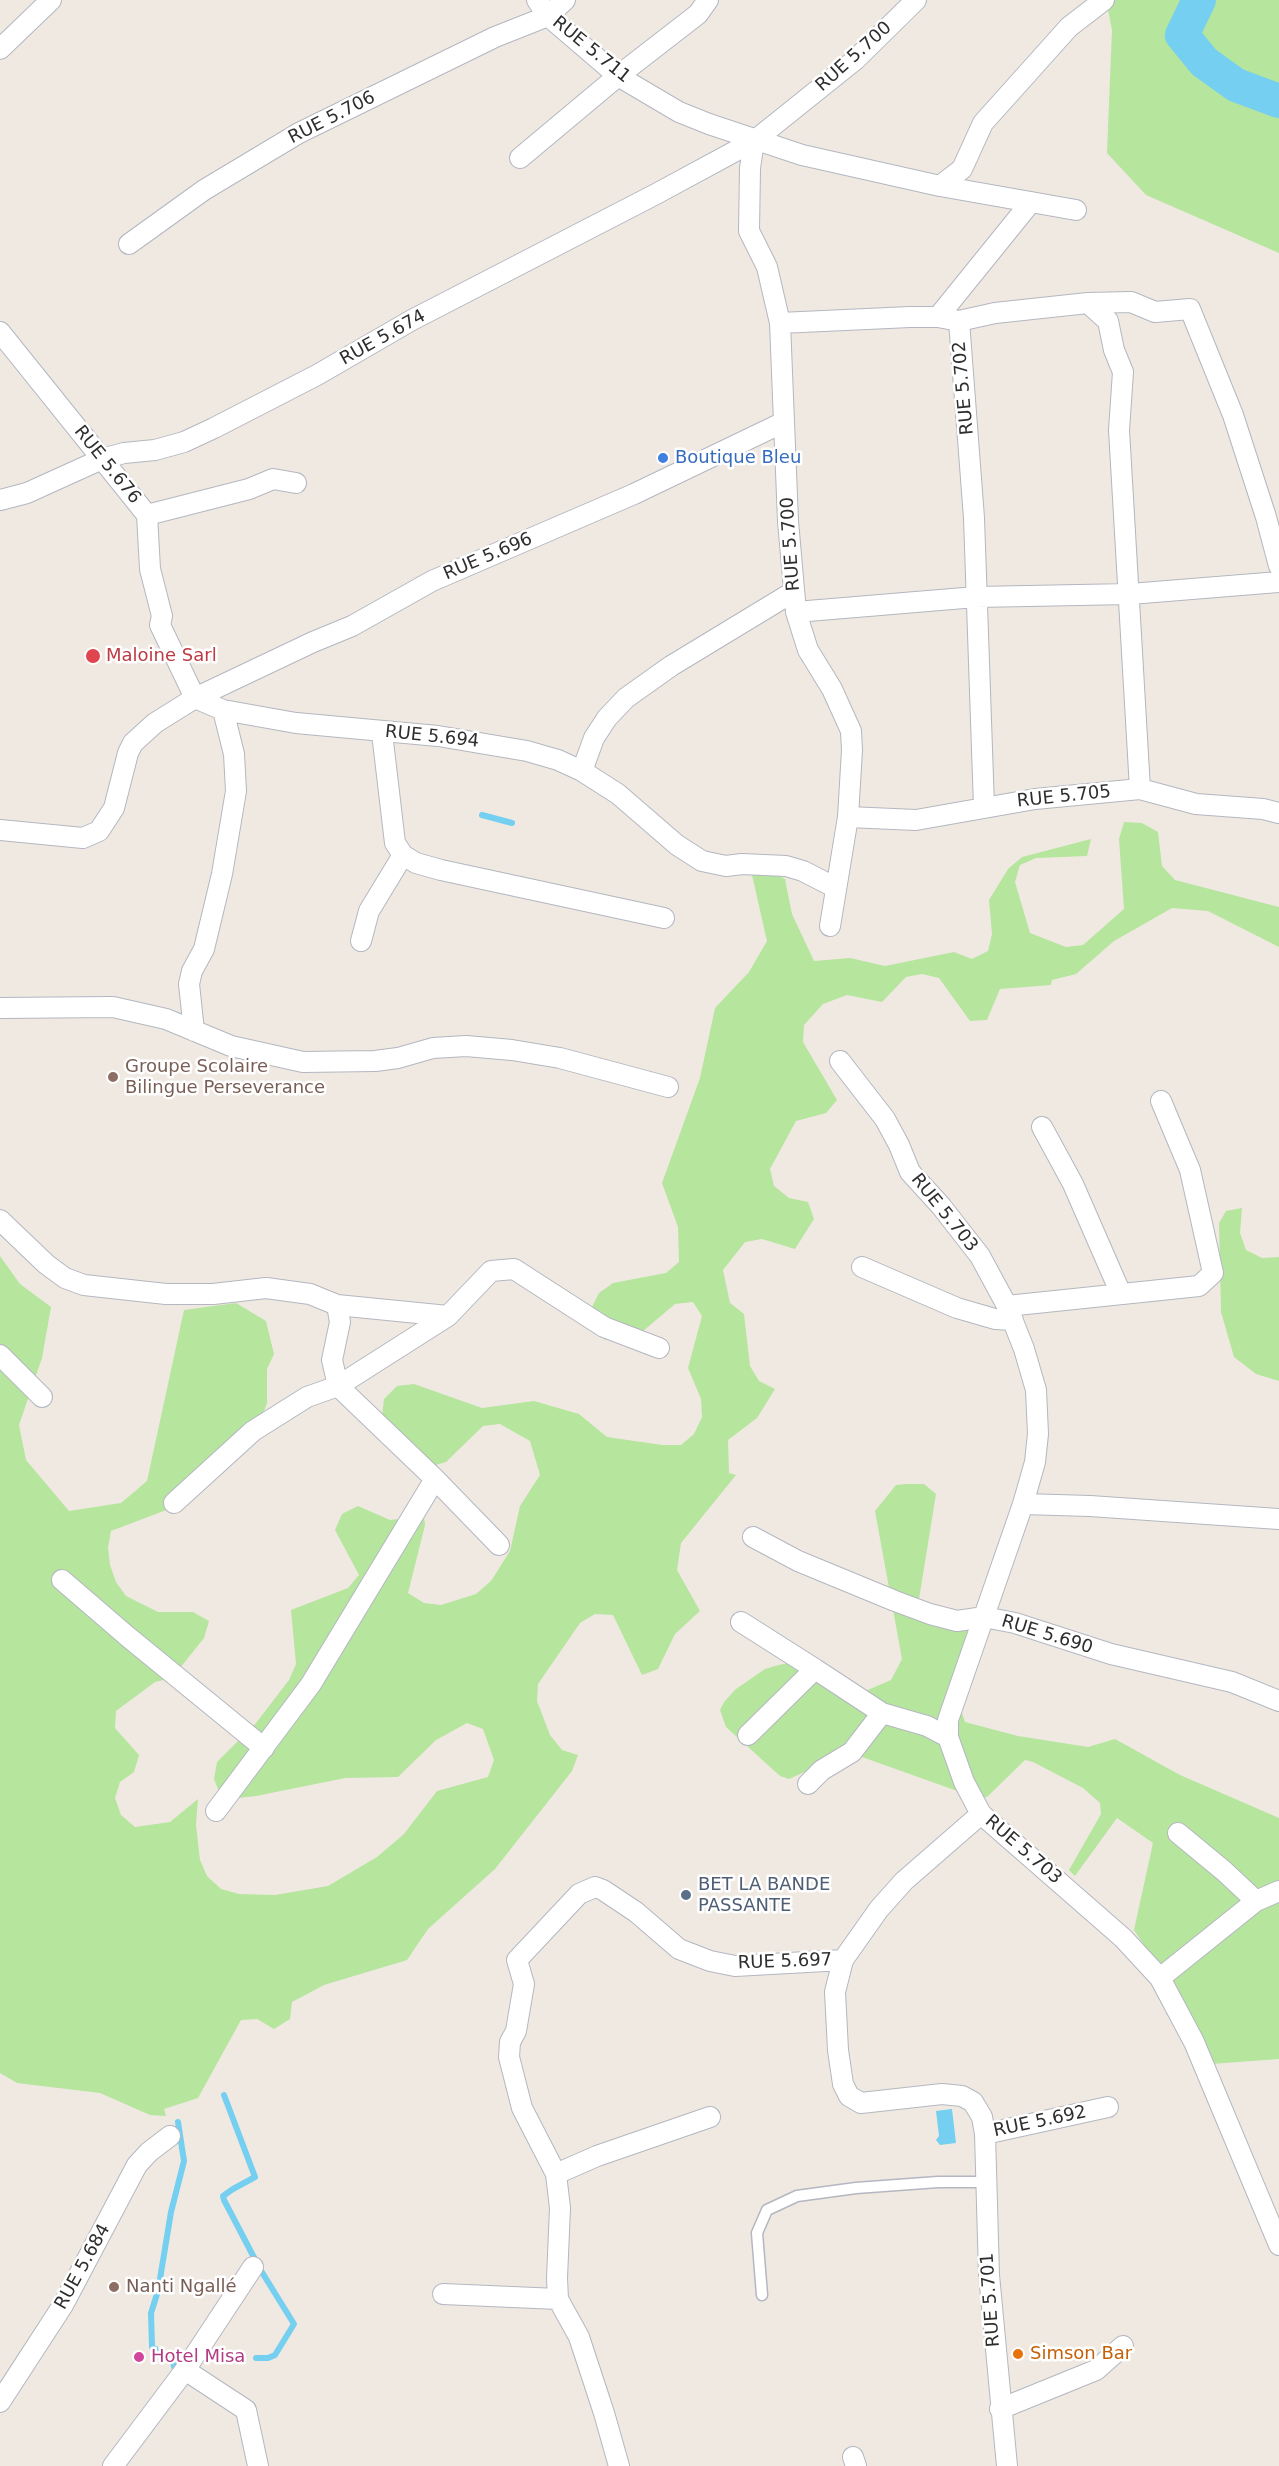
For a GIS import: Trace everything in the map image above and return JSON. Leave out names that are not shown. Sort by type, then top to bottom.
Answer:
[{"type":"street","points":[[0,49],[51,0]]},
{"type":"street","points":[[543,8],[565,0]]},
{"type":"street","points":[[520,158],[618,76],[698,14],[708,0]]},
{"type":"street","name":"RUE 5.700","points":[[916,0],[855,60],[751,140],[749,231],[767,267],[780,323],[793,592],[796,612],[976,597],[1130,594],[1279,582]]},
{"type":"street","points":[[940,186],[962,169],[983,123],[1070,27],[1104,0]]},
{"type":"street","name":"RUE 5.711","points":[[543,8],[618,76],[679,112],[751,140],[802,155],[940,186],[1076,210]]},
{"type":"street","name":"RUE 5.706","points":[[129,244],[204,190],[299,133],[495,37],[543,8]]},
{"type":"street","name":"RUE 5.674","points":[[0,500],[27,493],[102,459],[124,453],[164,448],[184,442],[214,428],[307,381],[412,320],[656,194],[751,140]]},
{"type":"street","points":[[938,317],[1031,202]]},
{"type":"street","points":[[959,321],[995,313],[1088,303],[1131,302],[1155,312],[1190,309],[1233,415],[1266,516],[1279,566]]},
{"type":"street","points":[[1088,303],[1108,321],[1116,358],[1123,372],[1119,430],[1140,789]]},
{"type":"street","name":"RUE 5.702","points":[[780,323],[938,317],[959,321],[971,464],[984,807]]},
{"type":"street","name":"RUE 5.676","points":[[0,332],[147,515],[150,569],[162,616],[160,625],[195,699]]},
{"type":"street","name":"RUE 5.696","points":[[195,699],[313,642],[352,626],[432,581],[634,494],[784,422]]},
{"type":"street","points":[[147,515],[249,489],[273,478],[296,483]]},
{"type":"street","points":[[582,771],[594,738],[607,718],[626,698],[671,666],[793,592]]},
{"type":"street","points":[[796,612],[808,650],[832,689],[850,731],[852,750],[848,817],[830,927]]},
{"type":"street","points":[[0,830],[74,838],[93,836],[99,831],[114,808],[128,753],[133,743],[155,723],[195,699]]},
{"type":"street","name":"RUE 5.694","points":[[195,699],[223,710],[296,723],[382,733],[438,736],[506,746],[558,760],[582,771],[618,794],[677,845],[702,861],[726,866],[742,864],[786,866],[836,888]]},
{"type":"street","points":[[194,1031],[189,984],[192,971],[204,949],[236,791],[234,754],[223,710]]},
{"type":"street","points":[[382,733],[395,843],[403,855],[416,863],[441,870],[664,918]]},
{"type":"street","name":"RUE 5.705","points":[[848,817],[916,820],[1035,799],[1140,789],[1196,804],[1279,813]]},
{"type":"street","points":[[361,941],[369,911],[403,855]]},
{"type":"street","points":[[0,1008],[113,1007],[166,1019],[231,1046],[303,1062],[375,1062],[433,1048],[466,1046],[512,1050],[560,1058],[668,1087]]},
{"type":"street","name":"RUE 5.703","points":[[840,1061],[885,1119],[910,1172],[941,1206],[980,1256],[1010,1313],[1036,1390],[1038,1434],[1035,1462],[1023,1504],[948,1720],[948,1737],[964,1782],[981,1814],[1124,1938],[1160,1978],[1194,2042],[1279,2245]]},
{"type":"street","points":[[862,1267],[957,1308],[994,1319],[1010,1313],[1121,1294],[1199,1286],[1213,1273],[1190,1170],[1161,1101]]},
{"type":"street","points":[[1042,1127],[1073,1184],[1121,1294]]},
{"type":"street","points":[[0,1220],[46,1264],[65,1278],[84,1286],[165,1294],[213,1294],[266,1288],[310,1294],[337,1305],[448,1316]]},
{"type":"street","points":[[174,1503],[253,1431],[307,1397],[338,1386],[448,1316],[491,1271],[514,1269],[604,1327],[659,1348]]},
{"type":"street","points":[[337,1305],[339,1322],[332,1360],[338,1386],[435,1479],[499,1545]]},
{"type":"street","points":[[0,1355],[42,1397]]},
{"type":"street","points":[[216,1811],[311,1684],[435,1479]]},
{"type":"street","points":[[1023,1504],[1090,1506],[1279,1519]]},
{"type":"street","name":"RUE 5.690","points":[[753,1537],[798,1561],[921,1611],[957,1621],[984,1617],[1015,1623],[1111,1654],[1232,1682],[1279,1701]]},
{"type":"street","points":[[62,1580],[264,1748]]},
{"type":"street","points":[[741,1622],[882,1713],[927,1726],[948,1737]]},
{"type":"street","points":[[748,1735],[815,1669]]},
{"type":"street","points":[[808,1784],[822,1770],[852,1752],[882,1713]]},
{"type":"street","name":"RUE 5.697","points":[[619,2466],[579,2337],[558,2299],[560,2208],[556,2174],[522,2108],[509,2057],[510,2042],[516,2031],[524,1984],[517,1960],[579,1894],[595,1887],[636,1912],[679,1949],[710,1961],[735,1966],[843,1960],[879,1910],[904,1881],[981,1814]]},
{"type":"street","points":[[1178,1833],[1256,1901]]},
{"type":"street","points":[[1160,1978],[1256,1901],[1279,1891]]},
{"type":"street","name":"RUE 5.692","points":[[843,1960],[835,1992],[843,2084],[849,2096],[861,2103],[942,2094],[962,2096],[973,2102],[982,2117],[985,2134],[1108,2107]]},
{"type":"street","points":[[556,2174],[597,2156],[710,2117]]},
{"type":"street","name":"RUE 5.701","points":[[985,2134],[989,2275],[1007,2466]]},
{"type":"street","name":"RUE 5.684","points":[[0,2402],[63,2305],[137,2165],[149,2152],[170,2136]]},
{"type":"street","points":[[113,2466],[185,2370],[253,2267]]},
{"type":"street","points":[[443,2294],[558,2299]]},
{"type":"street","points":[[1000,2409],[1096,2370],[1123,2346]]},
{"type":"street","points":[[185,2370],[246,2410],[258,2466]]},
{"type":"lane","points":[[762,2295],[757,2233],[767,2210],[797,2196],[832,2191],[938,2182],[985,2182]]},
{"type":"green space","points":[[1106,0],[1279,0],[1279,253],[1146,195],[1107,153],[1112,30]]},
{"type":"green space","points":[[1124,822],[1142,823],[1158,832],[1162,866],[1175,880],[1279,907],[1279,947],[1208,911],[1172,908],[1114,941],[1076,974],[1052,980],[1051,985],[1000,989],[987,1020],[970,1021],[939,978],[922,974],[906,977],[882,1002],[847,995],[823,1004],[804,1025],[803,1042],[837,1100],[826,1113],[796,1121],[770,1169],[774,1186],[789,1198],[808,1202],[814,1219],[795,1249],[762,1239],[745,1242],[723,1270],[730,1303],[744,1314],[750,1366],[759,1381],[775,1389],[757,1418],[728,1440],[729,1473],[736,1475],[681,1543],[677,1570],[700,1611],[675,1634],[658,1669],[642,1675],[613,1615],[595,1614],[580,1623],[538,1684],[537,1701],[550,1735],[562,1750],[578,1755],[572,1771],[495,1869],[428,1929],[407,1960],[324,1985],[292,2002],[290,2019],[274,2029],[257,2019],[241,2020],[198,2098],[164,2109],[166,2116],[150,2115],[100,2093],[17,2083],[0,2073],[0,1256],[20,1284],[51,1307],[42,1358],[19,1425],[26,1460],[69,1511],[121,1503],[147,1481],[184,1310],[236,1303],[266,1321],[274,1354],[267,1369],[267,1403],[255,1435],[177,1506],[111,1531],[108,1548],[110,1565],[116,1582],[126,1596],[158,1612],[193,1612],[209,1621],[204,1638],[172,1678],[155,1682],[116,1711],[115,1728],[139,1755],[134,1772],[120,1782],[115,1798],[121,1815],[135,1827],[170,1822],[198,1799],[196,1825],[200,1860],[207,1876],[221,1889],[239,1894],[275,1895],[328,1886],[377,1857],[404,1834],[437,1791],[488,1777],[494,1760],[483,1729],[467,1723],[436,1740],[398,1777],[345,1778],[256,1796],[221,1797],[214,1779],[217,1762],[256,1723],[289,1680],[296,1664],[291,1610],[348,1588],[359,1575],[335,1530],[342,1514],[358,1506],[390,1520],[407,1518],[423,1508],[425,1525],[408,1593],[424,1603],[441,1605],[476,1594],[491,1581],[510,1551],[520,1506],[540,1475],[530,1441],[500,1424],[483,1426],[446,1462],[429,1467],[382,1416],[384,1399],[397,1386],[414,1384],[482,1408],[534,1401],[579,1414],[607,1437],[662,1445],[681,1445],[694,1434],[702,1417],[701,1399],[688,1368],[702,1316],[693,1302],[675,1304],[642,1332],[605,1340],[593,1327],[591,1309],[599,1293],[613,1283],[666,1273],[679,1262],[678,1227],[662,1183],[700,1078],[715,1008],[749,972],[767,941],[752,875],[769,870],[785,879],[792,914],[814,961],[850,958],[885,966],[954,952],[972,959],[988,951],[992,934],[989,900],[1008,869],[1022,857],[1091,839],[1087,856],[1036,858],[1020,865],[1015,882],[1030,933],[1066,947],[1083,945],[1124,909],[1119,839]]},
{"type":"green space","points":[[1242,1208],[1240,1233],[1246,1250],[1262,1258],[1279,1257],[1279,1381],[1256,1374],[1234,1357],[1221,1312],[1219,1223],[1226,1211]]},
{"type":"green space","points":[[924,1484],[936,1494],[919,1599],[957,1621],[971,1622],[962,1713],[965,1722],[1018,1736],[1088,1747],[1115,1739],[1180,1775],[1279,1818],[1279,2059],[1211,2064],[1189,2014],[1134,1930],[1153,1843],[1117,1818],[1075,1876],[1069,1870],[1101,1814],[1100,1803],[1083,1788],[1025,1760],[987,1797],[977,1798],[848,1752],[789,1779],[780,1776],[726,1727],[720,1710],[724,1702],[736,1689],[765,1669],[775,1666],[792,1662],[856,1695],[891,1680],[902,1659],[875,1511],[896,1485]]},
{"type":"water","points":[[952,2109],[956,2143],[940,2145],[936,2140],[939,2136],[936,2111]]},
{"type":"waterway","points":[[1199,0],[1182,35],[1204,62],[1236,85],[1279,101]]},
{"type":"waterway","points":[[482,815],[512,823]]},
{"type":"waterway","points":[[224,2095],[255,2177],[223,2196],[224,2200],[260,2269],[294,2324],[275,2355],[268,2358],[256,2358]]},
{"type":"waterway","points":[[177,2375],[172,2360],[152,2347],[151,2313],[158,2291],[171,2212],[184,2161],[178,2122]]},
{"type":"place","name":"Boutique Bleu","points":[[663,458]]},
{"type":"place","name":"Maloine Sarl","points":[[93,656]]},
{"type":"place","name":"Groupe Scolaire Bilingue Perseverance","points":[[113,1077]]},
{"type":"place","name":"BET LA BANDE PASSANTE","points":[[686,1895]]},
{"type":"place","name":"Nanti Ngallé","points":[[114,2287]]},
{"type":"place","name":"Simson Bar","points":[[1018,2354]]},
{"type":"place","name":"Hotel Misa","points":[[139,2357]]}]
